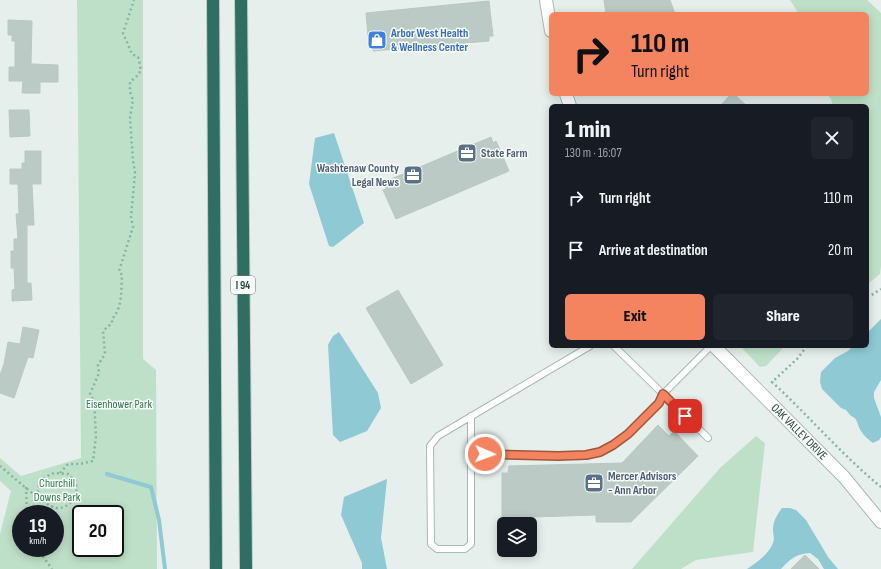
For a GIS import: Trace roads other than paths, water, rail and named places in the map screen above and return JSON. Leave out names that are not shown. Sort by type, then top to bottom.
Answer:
[{"type":"highway","name":"I 94","points":[[212,0],[216,569]]},
{"type":"highway","name":"I 94","points":[[241,0],[246,569]]},
{"type":"street","points":[[546,0],[549,19]]},
{"type":"street","name":"OAK VALLEY DRIVE","points":[[716,348],[844,477],[881,522]]},
{"type":"lane","points":[[471,416],[471,544],[465,550],[437,549],[431,544],[430,446],[438,436],[471,416],[587,348]]},
{"type":"lane","points":[[616,348],[708,438]]},
{"type":"lane","points":[[470,453],[558,456],[586,455],[600,452],[628,434],[659,403],[663,394],[709,348]]},
{"type":"water","points":[[334,133],[364,223],[333,247],[329,246],[309,184],[315,138]]},
{"type":"water","points":[[881,319],[881,380],[874,392],[874,398],[881,417],[881,437],[873,443],[862,433],[855,418],[846,410],[841,408],[822,389],[820,382],[821,372],[835,358],[851,348],[869,348],[869,331]]},
{"type":"water","points":[[339,332],[378,393],[381,408],[367,431],[340,442],[333,435],[328,345],[333,336]]},
{"type":"water","points":[[387,479],[381,538],[387,569],[362,569],[362,563],[341,515],[344,497]]},
{"type":"water","points":[[782,508],[796,510],[806,520],[828,557],[838,569],[824,569],[818,559],[810,553],[794,558],[787,562],[781,569],[747,569],[769,551],[774,540],[774,524]]},
{"type":"waterway","points":[[107,474],[151,487],[159,520],[165,569]]},
{"type":"place","name":"Arbor West Health & Wellness Center","points":[[377,40]]},
{"type":"place","name":"State Farm","points":[[467,153]]},
{"type":"place","name":"Washtenaw County Legal News","points":[[413,175]]},
{"type":"place","name":"Mercer Advisors - Ann Arbor","points":[[594,483]]},
{"type":"park label","name":"Eisenhower Park","points":[[119,404]]},
{"type":"park label","name":"Churchill Downs Park","points":[[57,490]]}]
